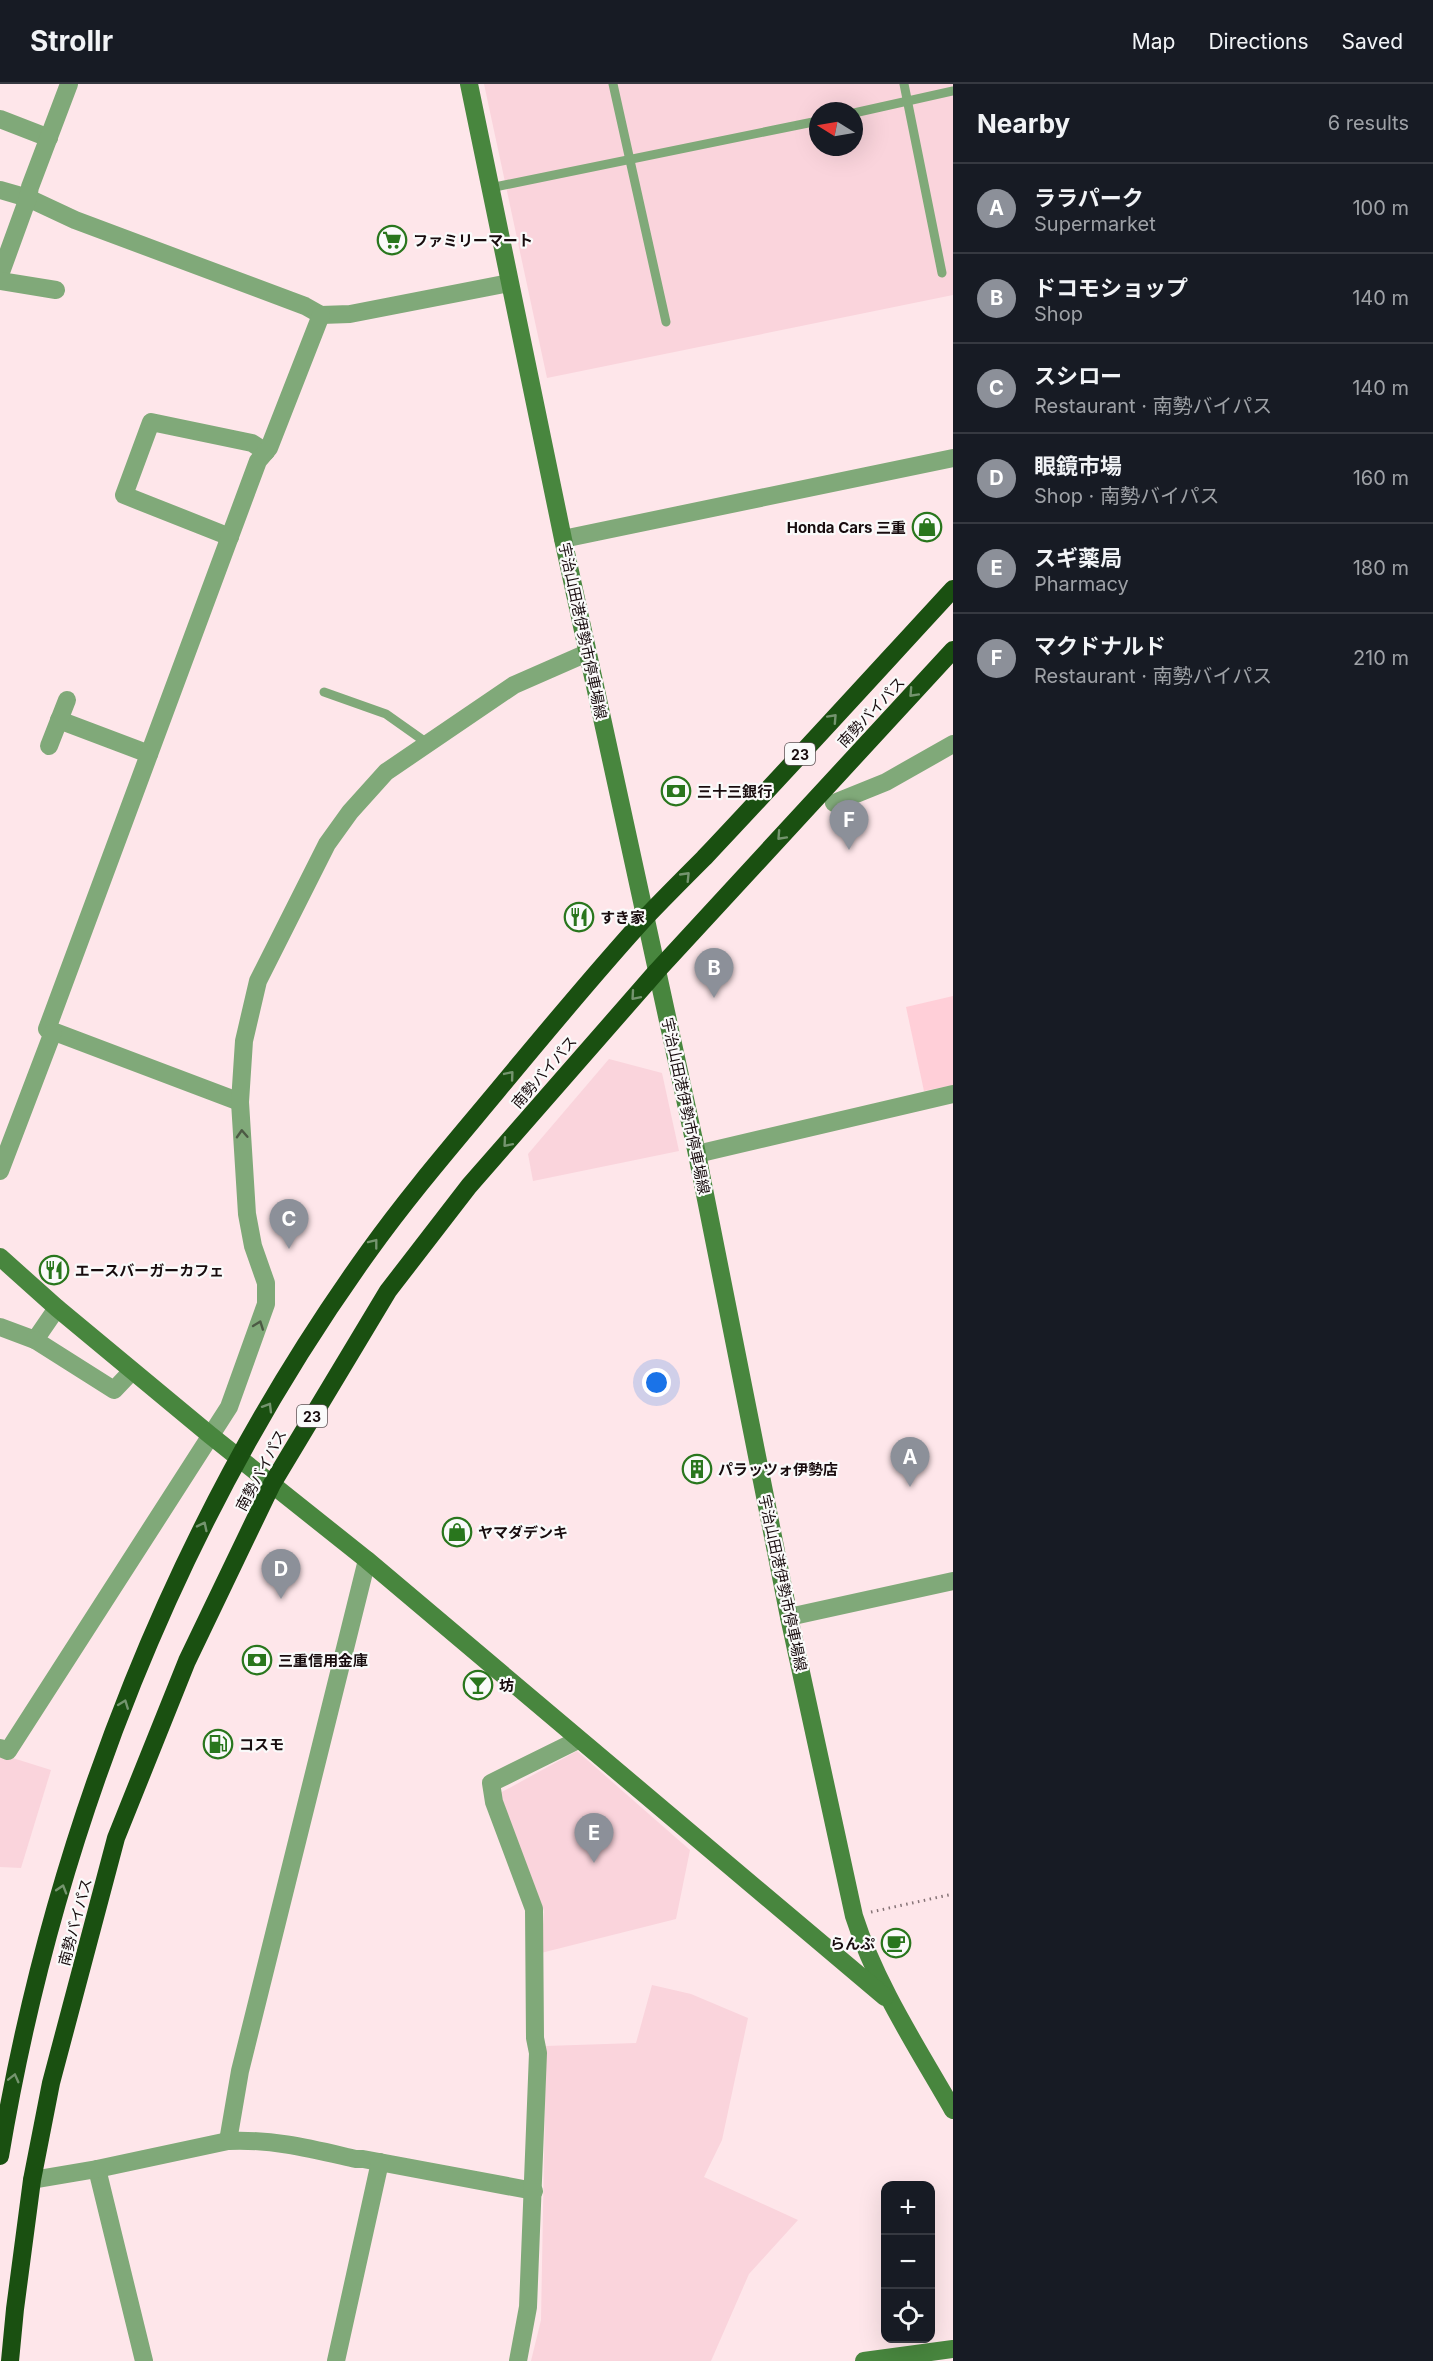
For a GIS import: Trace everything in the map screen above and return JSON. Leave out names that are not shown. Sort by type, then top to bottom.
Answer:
[{"type":"highway","name":"南勢バイパス","points":[[0,2156],[11,2092],[55,1911],[103,1758],[157,1621],[237,1457],[368,1252],[447,1152],[645,918],[953,589]]},
{"type":"highway","name":"南勢バイパス","points":[[10,2361],[32,2180],[51,2083],[116,1838],[187,1661],[272,1484],[388,1291],[469,1186],[657,971],[953,650]]},
{"type":"main road","name":"宇治山田港伊勢市停車場線","points":[[469,84],[587,653],[697,1154],[789,1617],[854,1916],[864,1947],[891,2002],[953,2110]]},
{"type":"main road","points":[[0,1257],[57,1308],[210,1436],[367,1560],[891,2002]]},
{"type":"main road","points":[[864,2361],[953,2349]]},
{"type":"street","points":[[0,275],[69,84]]},
{"type":"street","points":[[0,118],[49,138]]},
{"type":"street","points":[[0,190],[28,198],[75,220],[305,306],[321,315],[350,314],[509,283]]},
{"type":"street","points":[[0,281],[56,290]]},
{"type":"street","points":[[240,1102],[47,1029],[258,461],[266,452],[321,315]]},
{"type":"street","points":[[230,537],[124,495],[152,422],[252,443],[266,452]]},
{"type":"street","points":[[563,539],[953,458]]},
{"type":"street","points":[[0,1748],[8,1750],[229,1407],[267,1304],[266,1283],[247,1214],[240,1102],[244,1041],[258,981],[327,844],[350,812],[386,772],[514,685],[587,653]]},
{"type":"street","points":[[49,747],[67,700]]},
{"type":"street","points":[[59,720],[149,754]]},
{"type":"street","points":[[834,803],[886,782],[952,746]]},
{"type":"street","points":[[0,1171],[53,1032]]},
{"type":"street","points":[[697,1154],[953,1094]]},
{"type":"street","points":[[35,1340],[57,1308]]},
{"type":"street","points":[[0,1327],[35,1340],[114,1390],[132,1371]]},
{"type":"street","points":[[228,2141],[240,2071],[367,1560]]},
{"type":"street","points":[[789,1617],[953,1581]]},
{"type":"street","points":[[518,2361],[528,2307],[534,2191],[538,2053],[535,2038],[534,1909],[494,1802],[491,1783],[578,1740]]},
{"type":"street","points":[[32,2180],[97,2169],[228,2141],[250,2140],[291,2144],[356,2159],[534,2191]]},
{"type":"street","points":[[336,2361],[380,2162]]},
{"type":"street","points":[[97,2169],[144,2361]]},
{"type":"lane","points":[[613,84],[666,322]]},
{"type":"lane","points":[[904,84],[942,273]]},
{"type":"lane","points":[[863,111],[953,91]]},
{"type":"lane","points":[[490,188],[809,123]]},
{"type":"lane","points":[[324,692],[386,714],[427,743]]},
{"type":"path","points":[[854,1916],[953,1894]]},
{"type":"shaded area","points":[[484,84],[953,84],[953,295],[547,378]]},
{"type":"shaded area","points":[[953,996],[953,1085],[924,1091],[906,1007]]},
{"type":"shaded area","points":[[609,1059],[662,1073],[679,1151],[533,1181],[528,1154]]},
{"type":"shaded area","points":[[577,1751],[690,1850],[676,1919],[541,1953],[544,1911],[500,1793]]},
{"type":"shaded area","points":[[0,1754],[51,1770],[21,1868],[0,1867]]},
{"type":"shaded area","points":[[652,1985],[691,1994],[748,2018],[722,2140],[704,2177],[798,2220],[749,2274],[711,2361],[531,2361],[541,2320],[546,2046],[636,2043]]},
{"type":"place","name":"ファミリーマート","points":[[392,240]]},
{"type":"place","name":"Honda Cars 三重","points":[[927,527]]},
{"type":"place","name":"三十三銀行","points":[[676,791]]},
{"type":"place","name":"マクドナルド","points":[[849,850]]},
{"type":"place","name":"すき家","points":[[579,917]]},
{"type":"place","name":"ドコモショップ","points":[[714,998]]},
{"type":"place","name":"スシロー","points":[[289,1249]]},
{"type":"place","name":"エースバーガーカフェ","points":[[54,1270]]},
{"type":"place","name":"パラッツォ伊勢店","points":[[697,1469]]},
{"type":"place","name":"ララパーク","points":[[910,1487]]},
{"type":"place","name":"ヤマダデンキ","points":[[457,1532]]},
{"type":"place","name":"眼鏡市場","points":[[281,1599]]},
{"type":"place","name":"三重信用金庫","points":[[257,1660]]},
{"type":"place","name":"坊","points":[[478,1685]]},
{"type":"place","name":"コスモ","points":[[218,1744]]},
{"type":"place","name":"スギ薬局","points":[[594,1863]]},
{"type":"place","name":"らんぷ","points":[[896,1943]]}]
